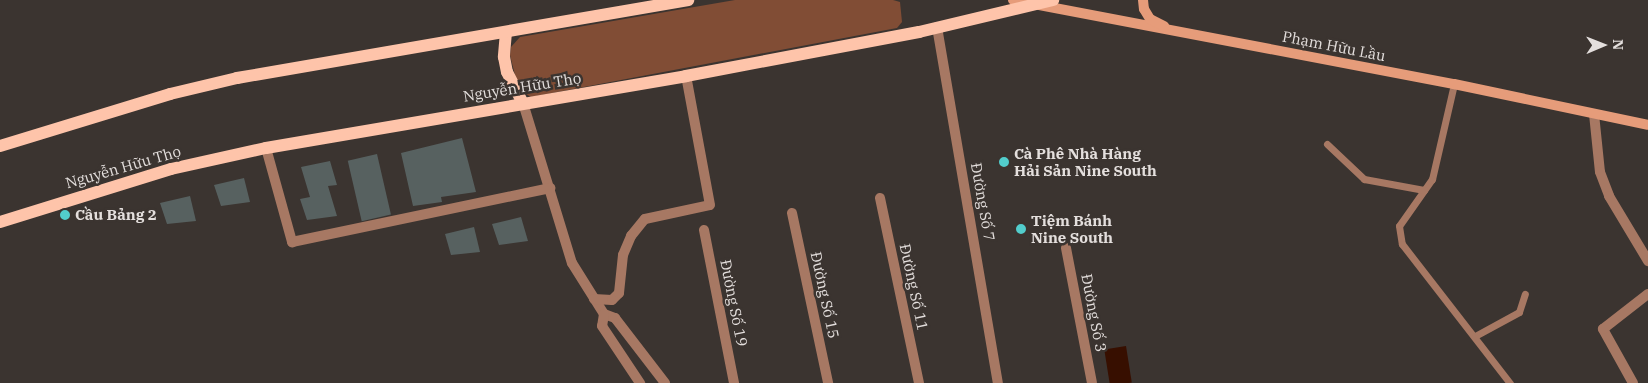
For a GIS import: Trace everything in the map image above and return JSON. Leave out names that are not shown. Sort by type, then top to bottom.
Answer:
[{"type":"main road","points":[[625,11],[638,0]]},
{"type":"main road","points":[[0,146],[170,94],[237,78],[688,0]]},
{"type":"main road","name":"Phạm Hữu Lầu","points":[[1014,0],[1454,84],[1648,125]]},
{"type":"main road","name":"Nguyễn Hữu Thọ","points":[[0,222],[171,169],[266,148],[686,76],[937,27],[1053,0]]},
{"type":"main road","points":[[1143,0],[1144,9],[1150,19],[1176,32]]},
{"type":"main road","points":[[506,32],[504,57],[507,72],[523,103]]},
{"type":"street","name":"Đường Số 7","points":[[937,27],[998,383]]},
{"type":"street","points":[[594,299],[612,300],[619,293],[623,255],[631,236],[645,219],[710,205],[686,76]]},
{"type":"street","points":[[523,103],[572,264],[604,314],[615,318],[665,383]]},
{"type":"street","points":[[1594,114],[1600,172],[1609,196],[1648,262]]},
{"type":"street","points":[[266,148],[292,242],[550,188]]},
{"type":"street","name":"Đường Số 11","points":[[880,198],[919,383]]},
{"type":"street","name":"Đường Số 15","points":[[792,213],[828,383]]},
{"type":"street","name":"Đường Số 19","points":[[704,230],[734,383]]},
{"type":"street","name":"Đường Số 3","points":[[1066,248],[1092,383]]},
{"type":"street","points":[[1633,383],[1603,329],[1648,294]]},
{"type":"street","points":[[604,314],[602,326],[640,383]]},
{"type":"lane","points":[[1454,84],[1432,179],[1399,226],[1402,244],[1510,383]]},
{"type":"lane","points":[[1328,144],[1364,179],[1424,190]]},
{"type":"lane","points":[[1475,336],[1519,312],[1525,294]]},
{"type":"shaded area","points":[[735,0],[893,0],[900,2],[902,22],[897,28],[531,97],[521,91],[516,79],[510,55],[511,47],[520,37]]},
{"type":"shaded area","points":[[1126,346],[1132,383],[1110,383],[1104,349]]},
{"type":"building","points":[[462,138],[476,192],[441,197],[442,202],[413,206],[401,153]]},
{"type":"building","points":[[377,154],[391,214],[362,221],[348,161]]},
{"type":"building","points":[[330,161],[337,185],[328,186],[337,216],[307,220],[300,199],[310,197],[301,167]]},
{"type":"building","points":[[244,178],[250,202],[221,206],[214,185]]},
{"type":"building","points":[[190,196],[196,221],[167,224],[160,203]]},
{"type":"building","points":[[521,217],[528,241],[499,245],[492,224]]},
{"type":"building","points":[[474,227],[480,252],[451,255],[445,234]]},
{"type":"place","name":"Cà Phê Nhà Hàng Hải Sản Nine South","points":[[1004,162]]},
{"type":"place","name":"Cầu Bảng 2","points":[[65,215]]},
{"type":"place","name":"Tiệm Bánh Nine South","points":[[1021,229]]}]
